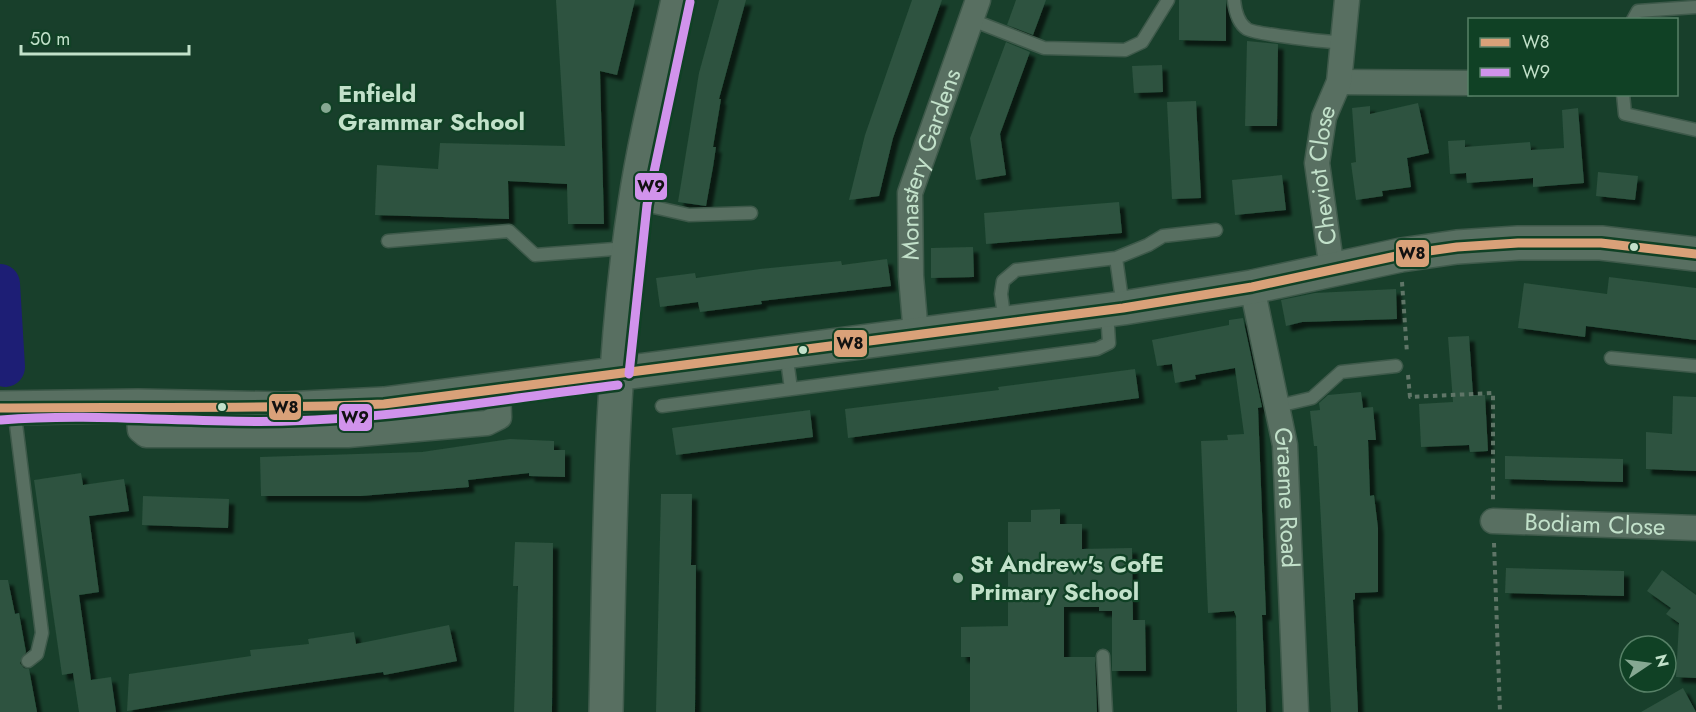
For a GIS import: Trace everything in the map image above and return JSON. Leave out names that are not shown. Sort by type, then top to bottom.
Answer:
[{"type":"street","points":[[606,712],[612,445],[629,248],[635,203],[678,0]]},
{"type":"street","name":"Cheviot Close","points":[[1332,270],[1317,163],[1324,117],[1339,82],[1347,0]]},
{"type":"street","name":"Monastery Gardens","points":[[916,336],[911,276],[910,193],[975,10]]},
{"type":"street","name":"Cheviot Close","points":[[1339,82],[1468,83]]},
{"type":"street","points":[[7,407],[138,406],[284,422],[384,404],[1115,309],[1252,287],[1401,255],[1457,247],[1518,243],[1601,243],[1696,254]]},
{"type":"street","name":"Graeme Road","points":[[1252,287],[1285,445],[1296,712]]},
{"type":"street","name":"Bodiam Close","points":[[1493,521],[1696,528]]},
{"type":"lane","points":[[975,10],[1044,48],[1125,50],[1142,42],[1168,0]]},
{"type":"lane","points":[[1234,0],[1241,23],[1245,28],[1258,34],[1285,35],[1330,44],[1343,42]]},
{"type":"lane","points":[[1635,18],[1638,10],[1696,7]]},
{"type":"lane","points":[[1623,96],[1625,114],[1696,130]]},
{"type":"lane","points":[[635,203],[688,215],[751,213]]},
{"type":"lane","points":[[1005,324],[1001,294],[1003,281],[1007,274],[1016,270],[1116,258],[1163,236],[1216,230]]},
{"type":"lane","points":[[388,242],[509,231],[535,255],[629,248]]},
{"type":"lane","points":[[662,406],[1097,349],[1109,343],[1115,309],[1116,258]]},
{"type":"lane","points":[[786,352],[791,389]]},
{"type":"lane","points":[[1611,358],[1696,366]]},
{"type":"lane","points":[[1278,406],[1312,398],[1341,372],[1396,366]]},
{"type":"lane","points":[[7,407],[42,633],[37,654],[28,661]]},
{"type":"lane","points":[[1103,656],[1106,712]]},
{"type":"path","points":[[1401,255],[1410,397],[1493,393],[1493,521],[1500,712]]},
{"type":"building","points":[[556,0],[635,0],[617,75],[600,71],[604,224],[568,224],[567,184],[508,181],[509,219],[375,215],[377,165],[438,169],[440,143],[565,146]]},
{"type":"building","points":[[719,0],[746,0],[719,99],[721,99],[713,147],[716,147],[706,206],[678,202],[699,73]]},
{"type":"building","points":[[912,0],[942,0],[893,138],[879,196],[849,200],[865,135]]},
{"type":"building","points":[[1016,0],[1046,0],[1033,35],[1007,25]]},
{"type":"building","points":[[1179,0],[1226,0],[1226,41],[1179,40]]},
{"type":"building","points":[[1247,41],[1278,44],[1277,126],[1245,126]]},
{"type":"building","points":[[1006,42],[1030,52],[1000,134],[1006,175],[976,180],[970,138]]},
{"type":"building","points":[[1162,65],[1163,92],[1134,93],[1132,66]]},
{"type":"building","points":[[1196,101],[1201,198],[1172,199],[1167,102]]},
{"type":"building","points":[[1418,103],[1429,153],[1407,158],[1411,187],[1382,191],[1383,196],[1356,200],[1351,163],[1356,162],[1352,108],[1370,106],[1370,114]]},
{"type":"building","points":[[1578,108],[1584,183],[1533,187],[1533,178],[1467,183],[1466,173],[1450,174],[1448,141],[1465,140],[1465,147],[1530,142],[1531,150],[1564,148],[1562,110]]},
{"type":"building","points":[[1598,172],[1638,176],[1635,200],[1596,196]]},
{"type":"building","points":[[1282,175],[1286,210],[1235,215],[1232,180]]},
{"type":"building","points":[[1119,202],[1122,233],[986,244],[984,213]]},
{"type":"building","points":[[973,247],[974,277],[931,278],[931,248]]},
{"type":"building","points":[[887,259],[891,286],[761,301],[762,304],[700,312],[698,302],[660,307],[656,278],[695,273],[696,278],[760,269],[841,261],[842,265]]},
{"type":"building","points":[[1609,277],[1696,288],[1696,340],[1586,326],[1585,337],[1518,328],[1524,283],[1607,294]]},
{"type":"building","points":[[1396,289],[1397,319],[1302,322],[1286,326],[1281,300],[1315,293]]},
{"type":"building","points":[[1243,318],[1262,407],[1258,408],[1266,615],[1262,615],[1266,712],[1237,712],[1236,616],[1234,611],[1208,613],[1201,441],[1228,440],[1227,435],[1244,434],[1235,368],[1195,375],[1196,379],[1175,383],[1172,364],[1157,366],[1152,340],[1229,325],[1229,320]]},
{"type":"building","points":[[1469,336],[1473,395],[1485,395],[1488,451],[1470,452],[1469,445],[1421,447],[1419,404],[1453,402],[1448,337]]},
{"type":"building","points":[[1135,369],[1139,398],[848,438],[845,409],[999,390],[998,387]]},
{"type":"building","points":[[1361,392],[1363,408],[1373,407],[1376,440],[1368,440],[1370,496],[1374,495],[1378,528],[1378,592],[1355,593],[1353,600],[1358,712],[1331,712],[1317,446],[1314,446],[1310,411],[1320,410],[1319,403],[1328,395]]},
{"type":"building","points":[[1673,396],[1696,397],[1696,471],[1646,469],[1646,432],[1672,434]]},
{"type":"building","points":[[810,410],[813,437],[676,455],[672,428]]},
{"type":"building","points":[[510,439],[554,441],[554,450],[565,450],[565,477],[529,476],[529,473],[468,480],[469,487],[361,496],[261,496],[260,457],[422,452]]},
{"type":"building","points":[[1505,456],[1623,459],[1623,482],[1505,479]]},
{"type":"building","points":[[81,473],[83,485],[124,479],[129,511],[89,516],[99,592],[79,595],[91,680],[111,677],[116,712],[79,712],[73,673],[62,675],[34,480]]},
{"type":"building","points":[[661,494],[692,494],[691,565],[696,565],[695,712],[656,712]]},
{"type":"building","points":[[143,496],[229,499],[228,528],[142,525]]},
{"type":"building","points":[[1060,509],[1060,524],[1082,524],[1082,549],[1132,548],[1133,620],[1145,620],[1146,671],[1112,671],[1112,611],[1099,611],[1099,607],[1064,607],[1064,657],[1095,657],[1097,712],[970,712],[970,657],[961,657],[961,627],[1008,626],[1008,522],[1031,522],[1031,510]]},
{"type":"building","points":[[515,542],[553,543],[552,712],[514,712],[518,586],[513,586]]},
{"type":"building","points":[[1506,568],[1624,571],[1624,596],[1505,593]]},
{"type":"building","points":[[1662,570],[1696,595],[1696,678],[1678,677],[1679,623],[1666,614],[1671,608],[1647,591]]},
{"type":"building","points":[[0,580],[8,580],[15,614],[19,613],[26,652],[20,663],[24,668],[29,669],[37,712],[0,712]]},
{"type":"building","points":[[449,625],[457,661],[384,675],[383,672],[127,711],[129,674],[251,656],[250,650],[309,644],[308,639],[354,632],[356,644]]},
{"type":"building","points":[[1683,688],[1696,712],[1641,712],[1672,694],[1678,694],[1678,691]]},
{"type":"waterway","points":[[0,284],[5,367]]},
{"type":"transit line","name":"W9","points":[[629,374],[647,205],[690,2]]},
{"type":"transit line","name":"W8","points":[[0,408],[288,407],[384,404],[1123,308],[1252,287],[1401,255],[1457,247],[1518,243],[1601,243],[1696,254]]},
{"type":"transit line","name":"W9","points":[[1,420],[73,417],[216,421],[330,419],[412,412],[618,385]]},
{"type":"place","name":"Enfield Grammar School","points":[[326,108]]},
{"type":"place","name":"St Andrew's CofE Primary School","points":[[958,578]]}]
